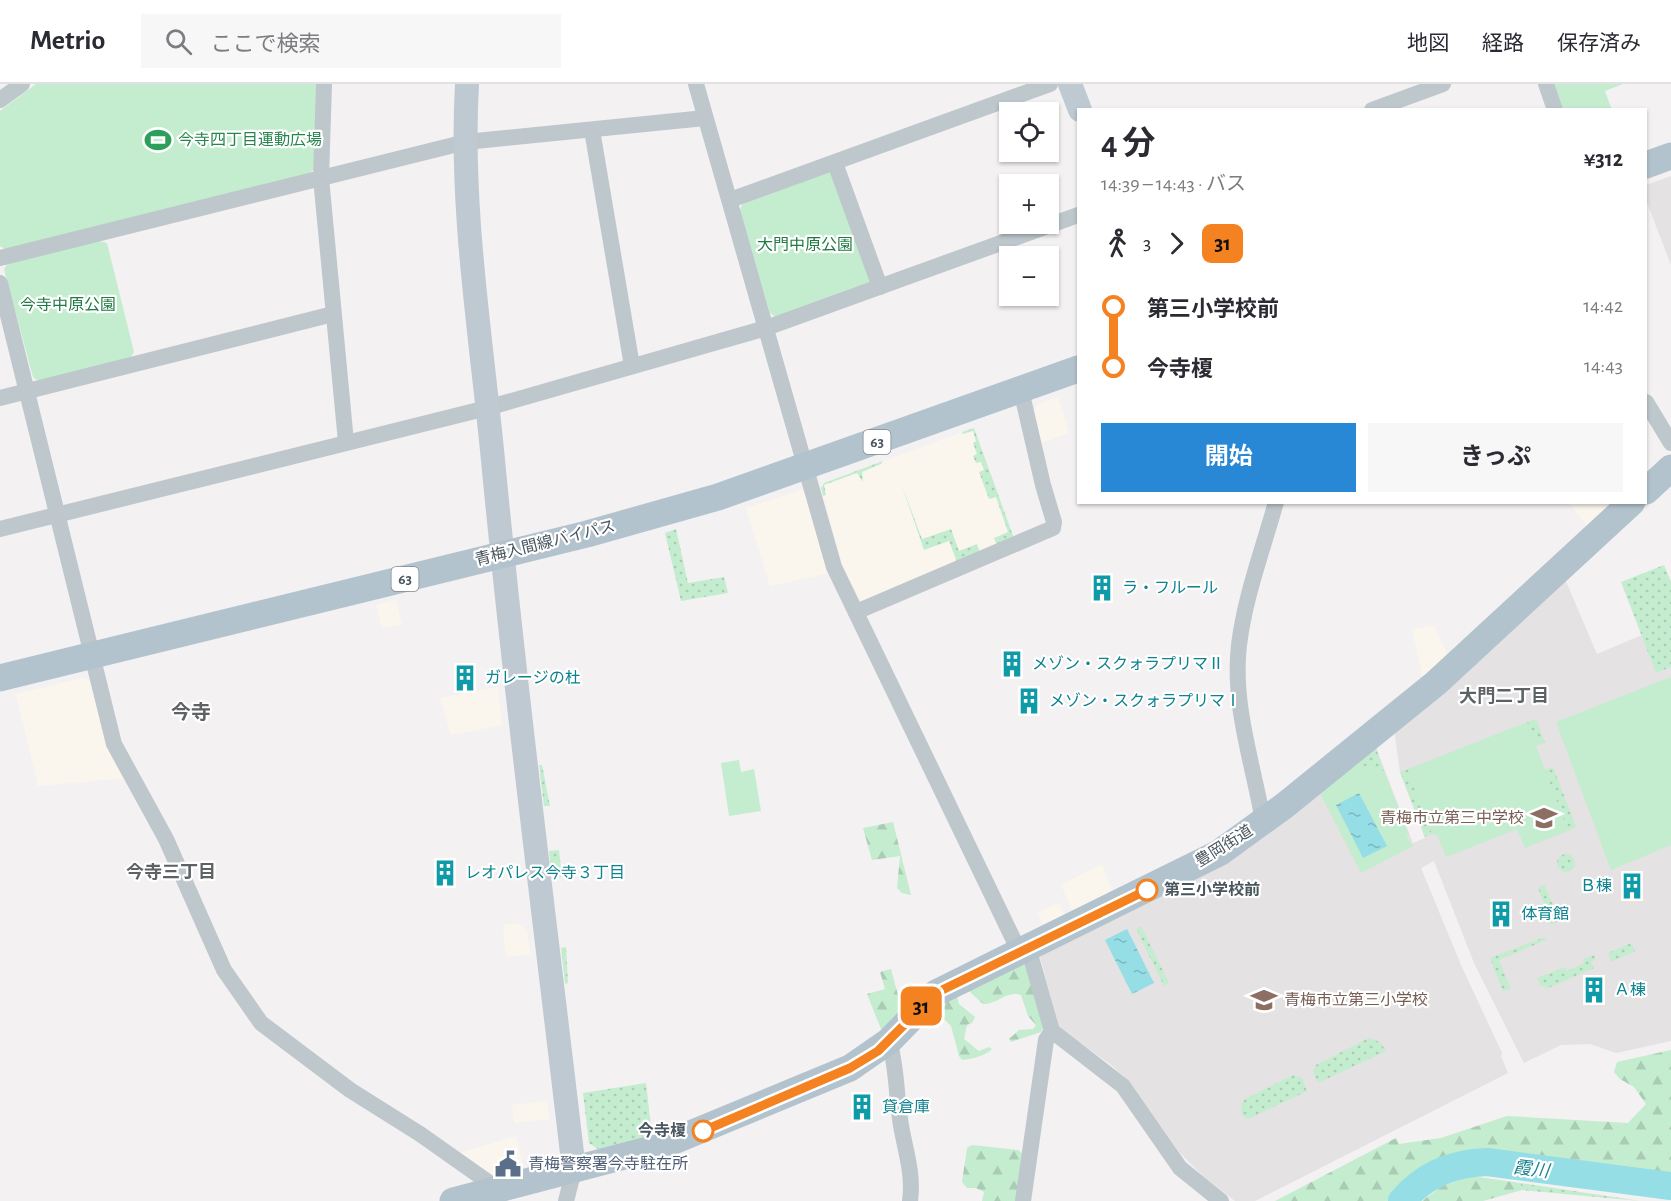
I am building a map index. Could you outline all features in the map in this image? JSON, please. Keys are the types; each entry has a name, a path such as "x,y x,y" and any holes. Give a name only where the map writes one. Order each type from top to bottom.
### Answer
{"main road":[{"path":"1647,165 1671,156"},
{"name":"青梅入間線バイパス","path":"0,678 502,555 718,497 1077,369"},
{"path":"1647,490 1671,468"},
{"name":"豊岡街道","path":"453,1201 659,1147 850,1068 889,1041 929,998 1218,853 1263,821 1443,677 1630,504"}],"street":[{"path":"0,100 22,84"},
{"path":"324,84 321,178 346,442"},
{"path":"467,84 466,142 471,248 502,555 574,1170 566,1201"},
{"path":"696,84 834,567 1024,949 1052,1031 1123,1086 1180,1168 1221,1201"},
{"path":"730,200 1050,84"},
{"path":"1070,84 1079,108"},
{"path":"1376,108 1423,87 1443,84"},
{"path":"1546,84 1554,108"},
{"path":"0,258 466,142 705,118"},
{"path":"592,130 632,366"},
{"path":"835,163 880,287"},
{"path":"0,529 488,408 766,328 1077,215"},
{"path":"0,282 114,744 166,839 224,970 261,1023 350,1090 420,1134 498,1189"},
{"path":"0,398 333,314"},
{"path":"856,612 1053,528 1054,522 1021,390"},
{"path":"1647,404 1671,443"},
{"path":"1263,821 1245,741 1238,659 1246,606 1275,504"},
{"path":"1023,1201 1046,1040 1052,1031"},
{"path":"889,1041 894,1058 900,1119 911,1168 910,1201"}],"shaded area":[{"path":"1671,176 1671,265 1647,203 1647,185"},
{"path":"1058,397 1069,433 1040,443 1034,410 1038,404"},
{"path":"974,428 1015,541 867,602 860,600 843,567 821,488 824,483"},
{"path":"801,490 807,492 830,573 770,586 746,508"},
{"path":"1570,504 1608,504 1613,510 1590,530"},
{"path":"1565,579 1597,654 1642,635 1656,673 1671,667 1671,1041 1616,1053 1590,1044 1561,1045 1524,1063 1474,963 1434,861 1421,868 1461,965 1502,1053 1501,1056 1508,1073 1255,1201 1235,1201 1203,1176 1179,1152 1130,1082 1110,1064 1059,1028 1040,957 1375,745 1413,843 1425,838 1400,772 1394,729"},
{"path":"396,600 402,625 382,628 376,605"},
{"path":"1434,625 1450,660 1424,683 1412,629"},
{"path":"83,678 92,681 127,778 38,786 16,694"},
{"path":"498,687 502,725 451,735 440,698"},
{"path":"1102,864 1114,896 1075,916 1061,885"},
{"path":"1059,903 1066,920 1046,930 1038,912"},
{"path":"517,923 527,931 530,954 506,957 503,925"},
{"path":"547,1101 549,1119 514,1123 512,1105"},
{"path":"516,1136 525,1174 495,1180 459,1153"}],"green space":[{"name":"今寺四丁目運動広場","path":"36,84 317,84 315,168 309,174 5,249 0,246 0,111"},
{"path":"1554,84 1623,84 1605,91 1611,108 1563,108"},
{"name":"大門中原公園","path":"829,171 835,174 872,277 869,283 776,317 770,313 740,210 743,202"},
{"name":"今寺中原公園","path":"99,241 107,243 134,352 130,358 38,381 33,377 4,269 8,263"},
{"path":"974,428 1015,541 998,548 994,538 1008,532 996,497 989,499 979,472 984,470 981,462 976,463 973,456 977,454 973,443 976,441 973,431 963,434 962,432"},
{"path":"883,461 862,472 863,482 857,473 824,485 826,495 823,496 821,488 824,483"},
{"path":"901,483 922,539 951,529 959,551 977,544 981,555 958,565 949,541 924,550"},
{"path":"676,529 688,583 724,577 728,593 681,601 665,533"},
{"path":"1664,565 1671,582 1671,667 1656,673 1621,582"},
{"path":"1671,677 1671,845 1611,870 1556,722"},
{"path":"1536,719 1545,743 1536,746 1527,722"},
{"path":"1527,722 1568,831 1525,848 1517,829 1446,857 1437,835 1432,834 1408,769"},
{"path":"1375,745 1384,771 1357,764"},
{"path":"739,760 741,772 754,769 761,811 729,816 721,763"},
{"path":"1357,764 1384,771 1409,835 1406,836 1413,846 1361,873 1320,793"},
{"path":"539,765 542,765 550,806 544,806"},
{"path":"1553,767 1576,827 1568,831 1545,770"},
{"path":"1408,769 1432,834 1425,837 1400,772"},
{"path":"893,822 911,895 902,893 897,888 900,856 872,860 863,828"},
{"path":"559,850 562,877 552,878 549,851"},
{"path":"1562,854 1570,854 1575,859 1573,870 1562,872 1557,867 1557,859"},
{"path":"1544,885 1553,905 1546,908 1538,888"},
{"path":"1552,910 1557,912 1559,917 1557,922 1552,924 1547,922 1545,917 1547,912"},
{"path":"1141,926 1169,983 1164,986 1136,929"},
{"path":"1545,937 1546,940 1499,960 1511,989 1503,991 1490,958"},
{"path":"1631,943 1635,951 1611,962 1608,953"},
{"path":"566,947 568,983 565,984 561,948"},
{"path":"1594,955 1596,959 1591,962 1594,968 1546,989 1544,985 1541,987 1537,978 1565,967 1567,971 1584,963 1583,959"},
{"path":"1026,961 1044,1027 1041,1032 1011,1042 1009,1039 1019,1030 1033,1029 1036,1025 1028,1016 1021,995 1011,994 983,1004 969,991"},
{"path":"891,969 903,1014 883,1034 867,994 885,989 880,972"},
{"path":"957,996 959,1004 975,1017 972,1023 967,1025 964,1039 979,1051 989,1047 992,1049 986,1054 962,1060 959,1056 951,1026 940,1015 938,1006"},
{"path":"1369,1038 1380,1042 1386,1051 1318,1083 1313,1072 1316,1065"},
{"path":"1671,1050 1671,1176 1476,1153 1450,1159 1417,1175 1390,1201 1275,1201 1396,1138 1399,1144 1441,1138 1507,1116 1628,1123 1646,1104 1634,1087 1620,1079 1614,1072 1617,1062"},
{"path":"1293,1075 1302,1078 1307,1091 1248,1119 1242,1115 1241,1104 1245,1099"},
{"path":"646,1083 652,1136 605,1154 589,1143 583,1093"},
{"path":"972,1145 1018,1150 1023,1154 1018,1201 982,1201 984,1192 976,1188 967,1188 962,1182 967,1148"},
{"path":"1472,1176 1520,1183 1522,1190 1483,1201 1422,1201 1442,1186"},
{"path":"1520,1183 1640,1201 1522,1190"}],"water":[{"path":"1359,793 1387,846 1363,858 1336,805"},
{"path":"1127,929 1154,983 1132,994 1105,940"}],"waterway":[{"name":"霞川","path":"1402,1201 1420,1184 1440,1172 1462,1165 1487,1162 1671,1186"}],"bus line":[{"name":"31","path":"703,1131 850,1068 878,1051 936,993 1147,890"}],"place":[{"name":"今寺四丁目運動広場","path":"158,140"},
{"name":"ラ・フルール","path":"1102,588"},
{"name":"メゾン・スクォラプリマⅡ","path":"1012,664"},
{"name":"ガレージの杜","path":"465,678"},
{"name":"メゾン・スクォラプリマⅠ","path":"1029,701"},
{"name":"青梅市立第三中学校","path":"1544,818"},
{"name":"レオパレス今寺３丁目","path":"445,873"},
{"name":"Ｂ棟","path":"1632,886"},
{"name":"第三小学校前","path":"1147,890"},
{"name":"体育館","path":"1501,914"},
{"name":"Ａ棟","path":"1594,990"},
{"name":"青梅市立第三小学校","path":"1264,1000"},
{"name":"貸倉庫","path":"862,1107"},
{"name":"今寺榎","path":"703,1131"},
{"name":"青梅警察署今寺駐在所","path":"508,1164"}],"district":[{"name":"大門二丁目","path":"1504,697"},
{"name":"今寺","path":"191,713"},
{"name":"今寺三丁目","path":"171,873"}]}
